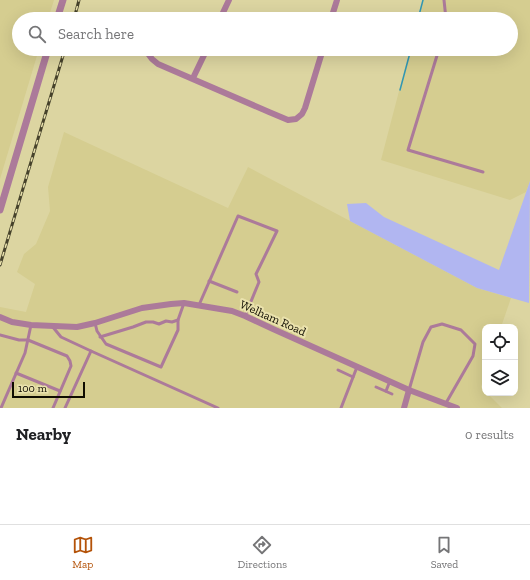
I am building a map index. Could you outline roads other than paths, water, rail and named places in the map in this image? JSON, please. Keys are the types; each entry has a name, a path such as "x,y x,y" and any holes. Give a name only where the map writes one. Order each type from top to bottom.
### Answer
{"street":[{"path":"59,12 63,0"},
{"path":"223,12 229,0"},
{"path":"333,12 337,0"},
{"path":"0,210 46,56"},
{"path":"150,56 158,64 288,120 296,119 302,114 321,56"},
{"path":"193,78 203,56"},
{"name":"Welham Road","path":"0,316 12,322 31,325 77,328 142,308 171,304 184,304 232,311 410,390 457,408"},
{"path":"404,408 410,390"}],"lane":[{"path":"444,0 445,12"},
{"path":"437,56 408,150 483,172"},
{"path":"199,306 238,216 277,231 256,274 259,282 245,316"},
{"path":"209,281 237,292"},
{"path":"95,323 97,331 106,344 161,368 178,330 178,320 184,304"},
{"path":"100,336 146,322 158,324 166,321 172,322 178,320"},
{"path":"410,390 423,342 431,327 442,324 461,330 475,344 473,356 446,403"},
{"path":"1,408 25,354 31,325"},
{"path":"52,326 61,337 218,408"},
{"path":"0,335 20,340 28,340 67,356 71,366 53,408"},
{"path":"66,408 90,351"},
{"path":"341,408 357,367"},
{"path":"338,370 353,377"},
{"path":"16,373 60,391"},
{"path":"386,391 390,381"},
{"path":"376,386 392,394"}],"waterway":[{"path":"420,12 423,0"},
{"path":"400,90 409,56"}],"railway":[{"path":"76,12 79,0"},
{"path":"0,265 63,56"}]}
